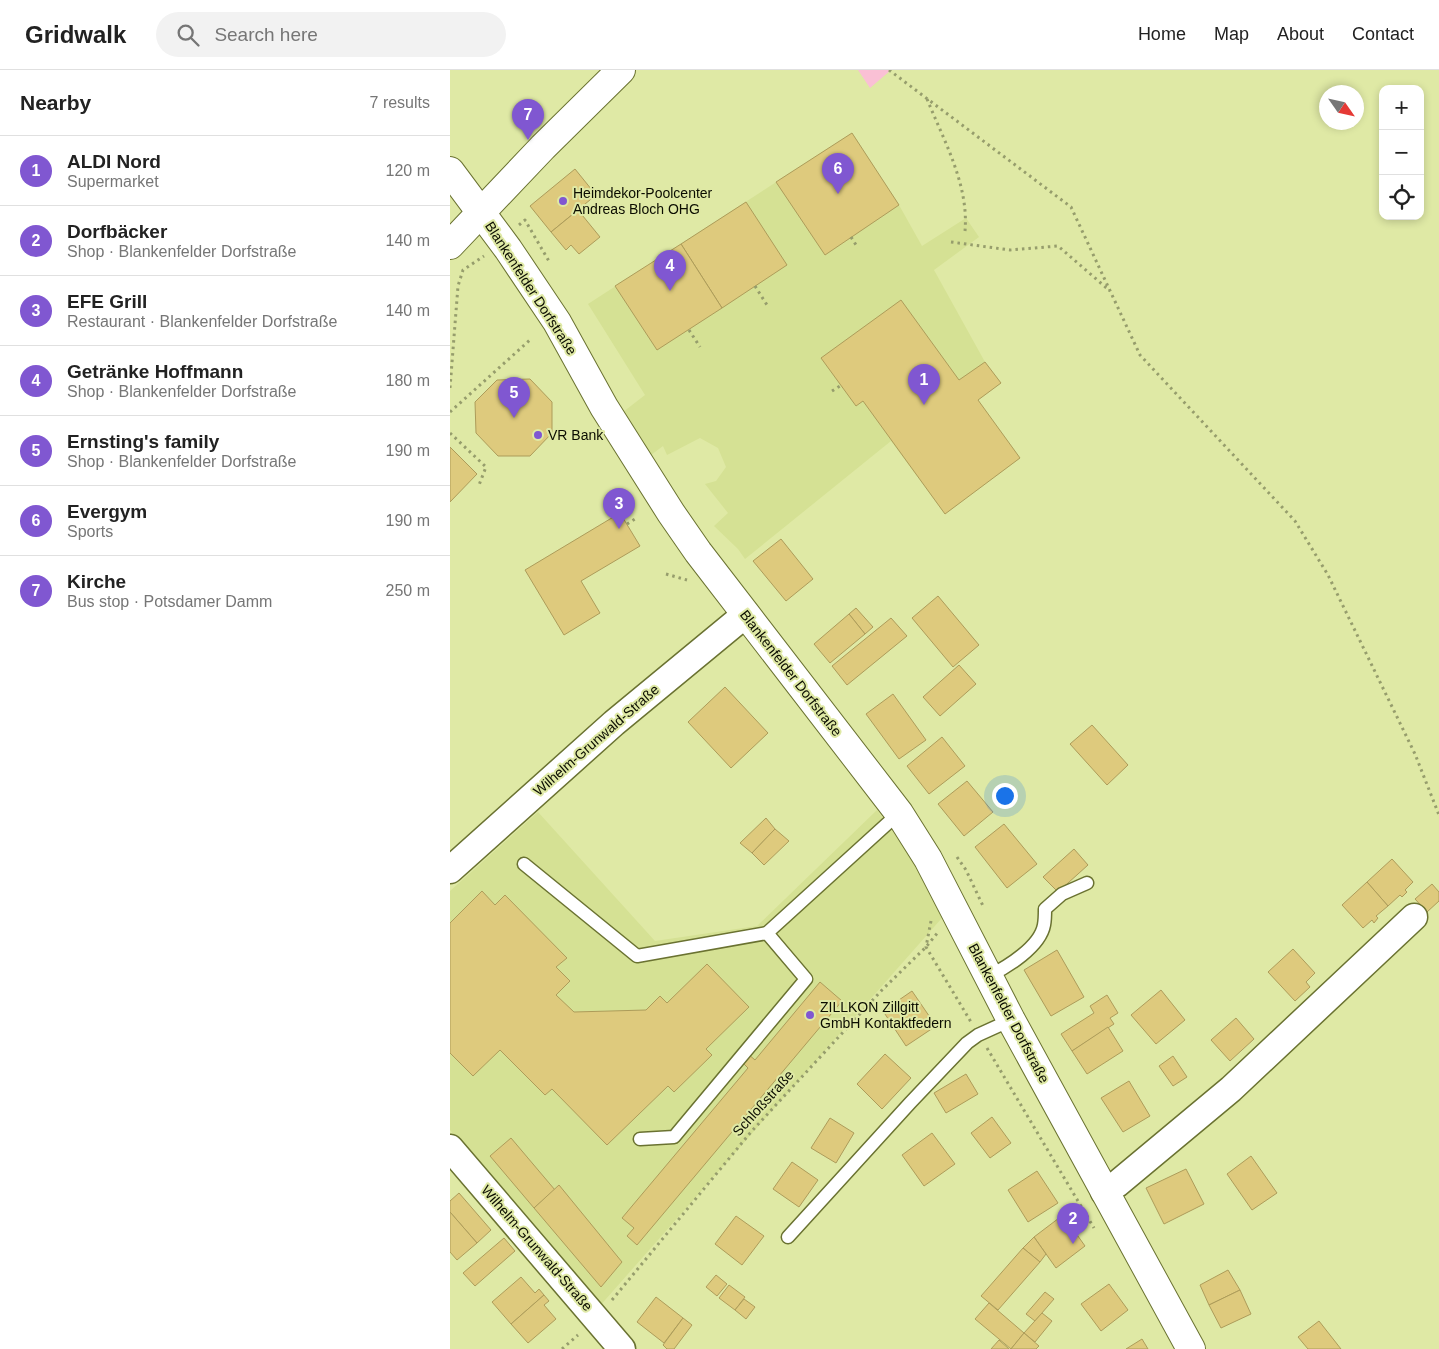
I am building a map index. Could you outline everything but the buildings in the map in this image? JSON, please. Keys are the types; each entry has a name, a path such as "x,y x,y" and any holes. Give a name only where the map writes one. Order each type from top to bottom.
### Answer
{"main road":[{"path":"450,246 543,147 621,70"},
{"name":"Blankenfelder Dorfstraße","path":"450,171 508,249 557,322 604,407 671,513 898,813 928,859 944,915 989,976 1104,1192 1191,1349"}],"street":[{"name":"Wilhelm-Grunwald-Straße","path":"450,870 614,723 746,614"},
{"path":"1104,1192 1117,1184 1231,1089 1414,917"},
{"name":"Wilhelm-Grunwald-Straße","path":"450,1148 622,1349"}],"lane":[{"path":"524,864 637,956 766,933 898,813"},
{"path":"989,976 1011,964 1034,944 1044,927 1045,909 1062,894 1087,883"},
{"path":"640,1139 674,1137 806,979 766,933"},
{"path":"788,1237 910,1102 967,1043 978,1034 1011,1020"}],"path":[{"path":"889,70 1070,207 1112,292 1140,355 1295,521 1333,584 1415,754 1439,816"},
{"path":"927,98 962,187 966,218 965,231"},
{"path":"851,237 858,248"},
{"path":"951,242 1010,250 1058,246 1112,292"},
{"path":"450,388 458,286 463,270"},
{"path":"755,286 767,305"},
{"path":"689,330 700,347"},
{"path":"450,412 531,339"},
{"path":"832,391 840,386"},
{"path":"450,433 486,467 480,486"},
{"path":"627,524 635,519"},
{"path":"666,574 695,583"},
{"path":"944,915 926,947 1096,1232"},
{"name":"Schloßstraße","path":"597,1318 751,1132 882,990 926,947 944,915"}],"shaded area":[{"path":"858,70 891,70 870,88"},
{"path":"852,133 899,205 922,246 966,218 979,237 934,270 985,362 1001,383 978,400 1020,458 945,514 891,441 745,559 738,549 714,526 728,513 705,484 716,481 726,467 718,448 700,438 667,455 663,446 651,455 623,412 645,395 588,304"},
{"path":"877,810 949,910 598,1308 450,1130 450,891 538,812 655,941 757,926"}],"place":[{"name":"Kirche","path":"528,140"},
{"name":"Evergym","path":"838,194"},
{"name":"Heimdekor-Poolcenter Andreas Bloch OHG","path":"563,201"},
{"name":"Getränke Hoffmann","path":"670,291"},
{"name":"ALDI Nord","path":"924,405"},
{"name":"Ernsting's family","path":"514,418"},
{"name":"VR Bank","path":"538,435"},
{"name":"EFE Grill","path":"619,529"},
{"name":"ZILLKON Zillgitt GmbH Kontaktfedern","path":"810,1015"},
{"name":"Dorfbäcker","path":"1073,1244"}]}
